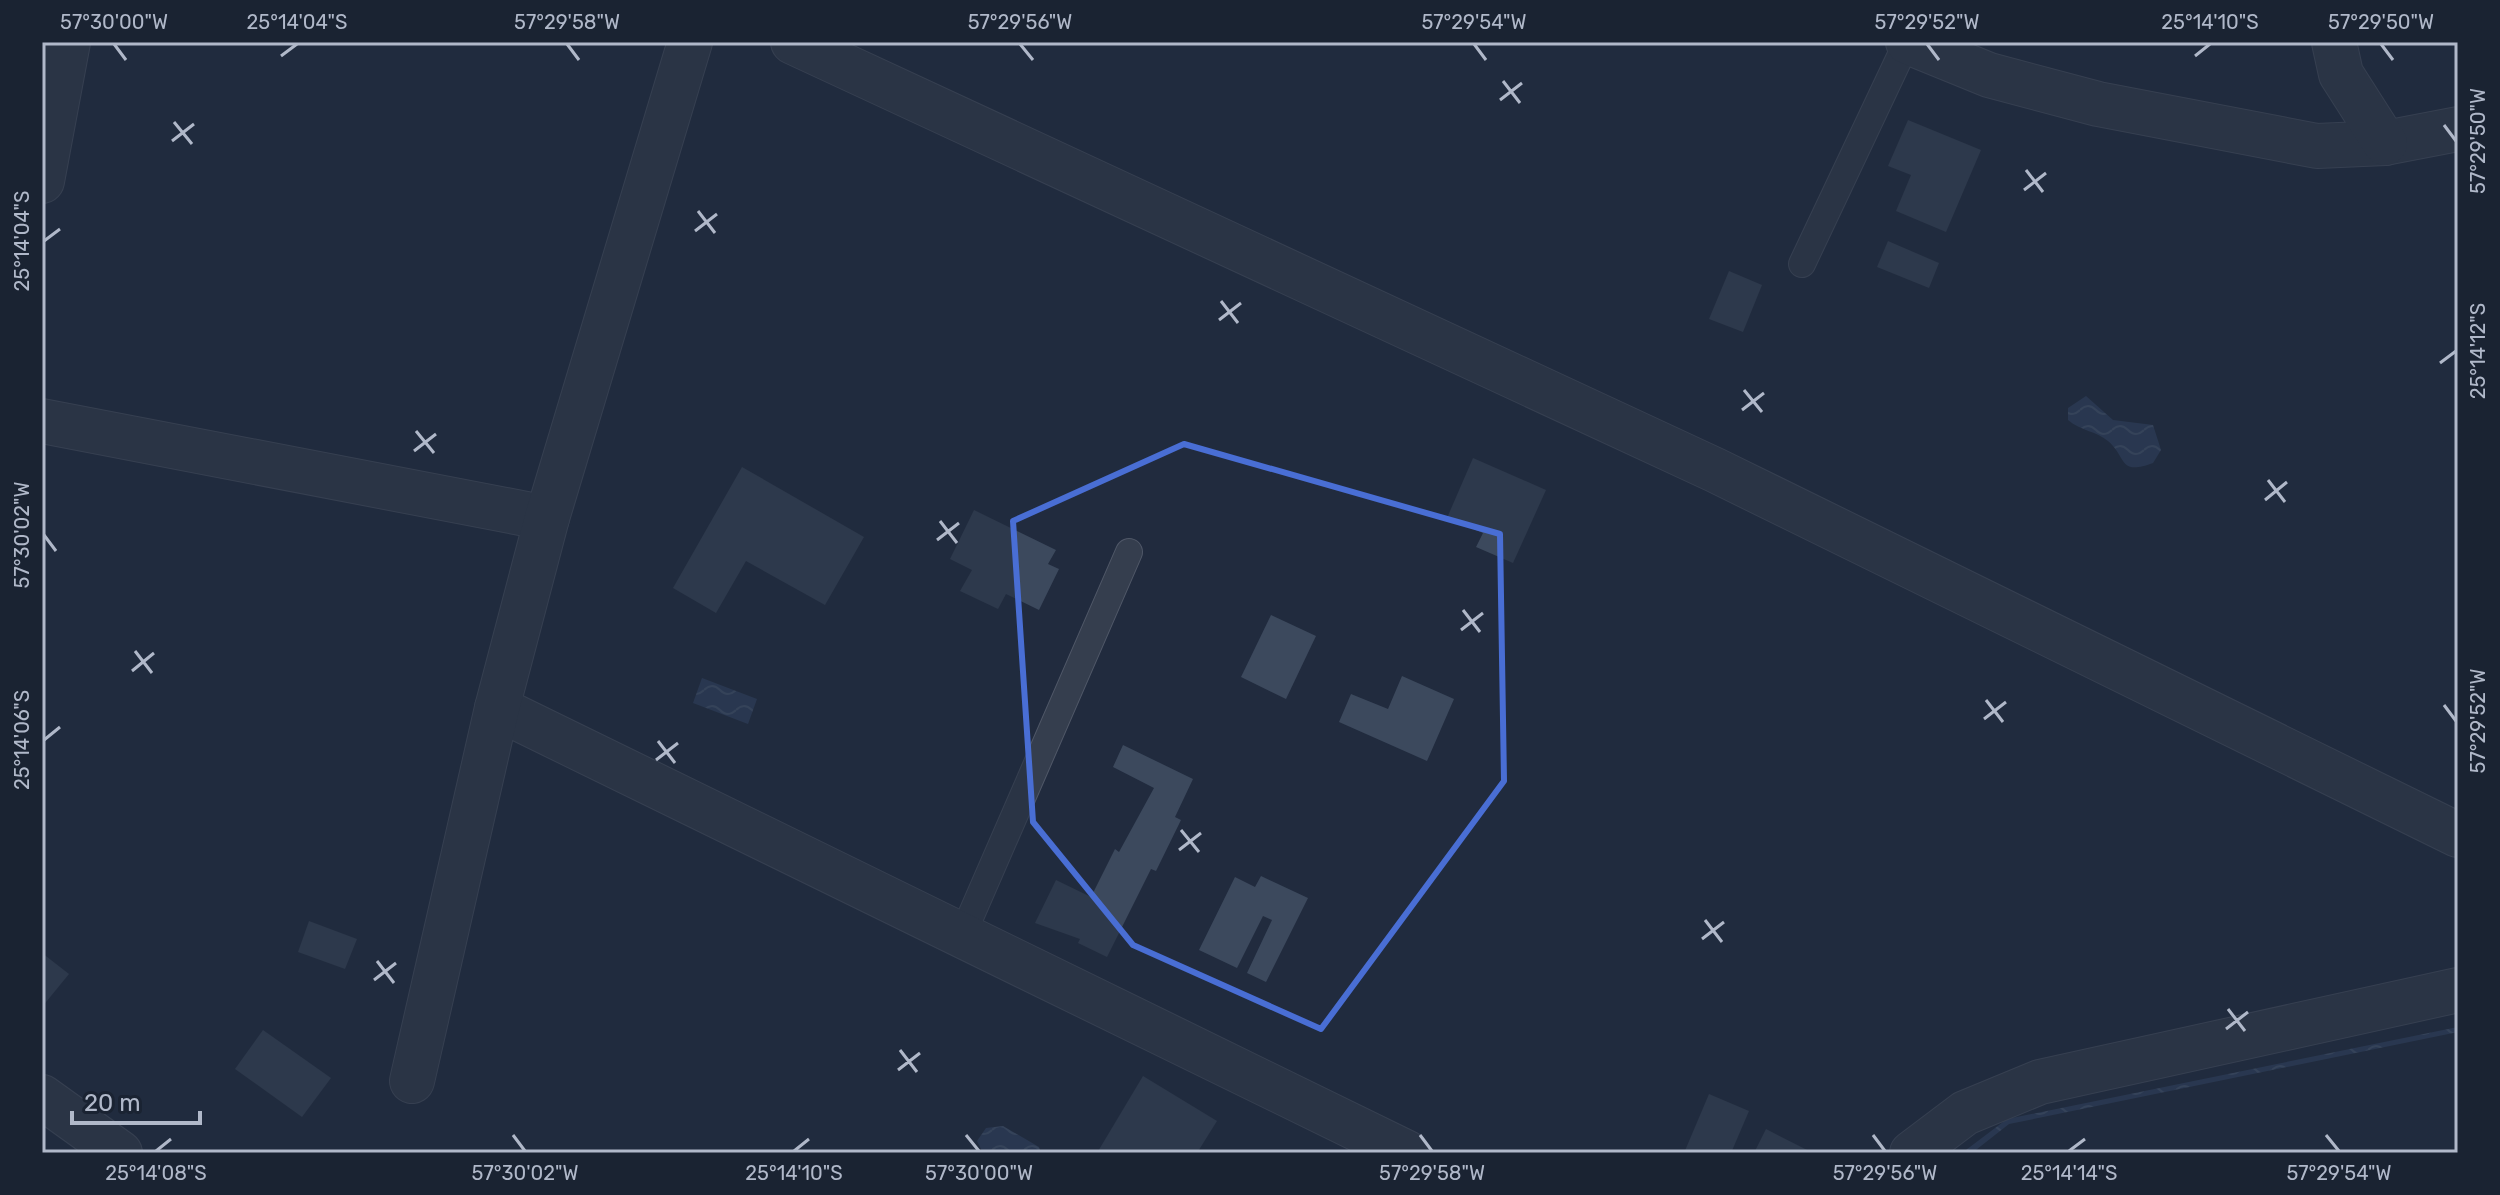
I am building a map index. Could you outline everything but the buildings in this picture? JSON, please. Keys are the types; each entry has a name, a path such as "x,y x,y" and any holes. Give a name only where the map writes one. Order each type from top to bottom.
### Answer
{"street":[{"path":"42,181 68,42"},
{"path":"412,1081 497,708 547,518 690,42"},
{"path":"793,42 1715,470 2458,835"},
{"path":"1908,42 1989,75 2098,104 2317,146 2385,143 2458,129"},
{"path":"2334,42 2341,74 2385,143"},
{"path":"42,421 547,518"},
{"path":"497,708 1407,1153"},
{"path":"1912,1153 1965,1113 2040,1082 2458,990"},
{"path":"42,1097 120,1153"}],"lane":[{"path":"1802,264 1908,42"},
{"path":"962,936 1129,552"}],"highlighted area":[{"path":"1184,444 1500,534 1504,781 1321,1029 1133,945 1033,822 1013,521"}],"water":[{"path":"2086,396 2113,420 2153,425 2161,450 2153,463 2128,466 2108,441 2068,420 2068,408"},
{"path":"702,678 757,699 748,724 693,703"},
{"path":"2458,1027 2458,1032 2009,1124 1972,1153 1966,1150 2007,1119"},
{"path":"1003,1126 1039,1147 1041,1153 983,1153 977,1141 986,1128"}]}
